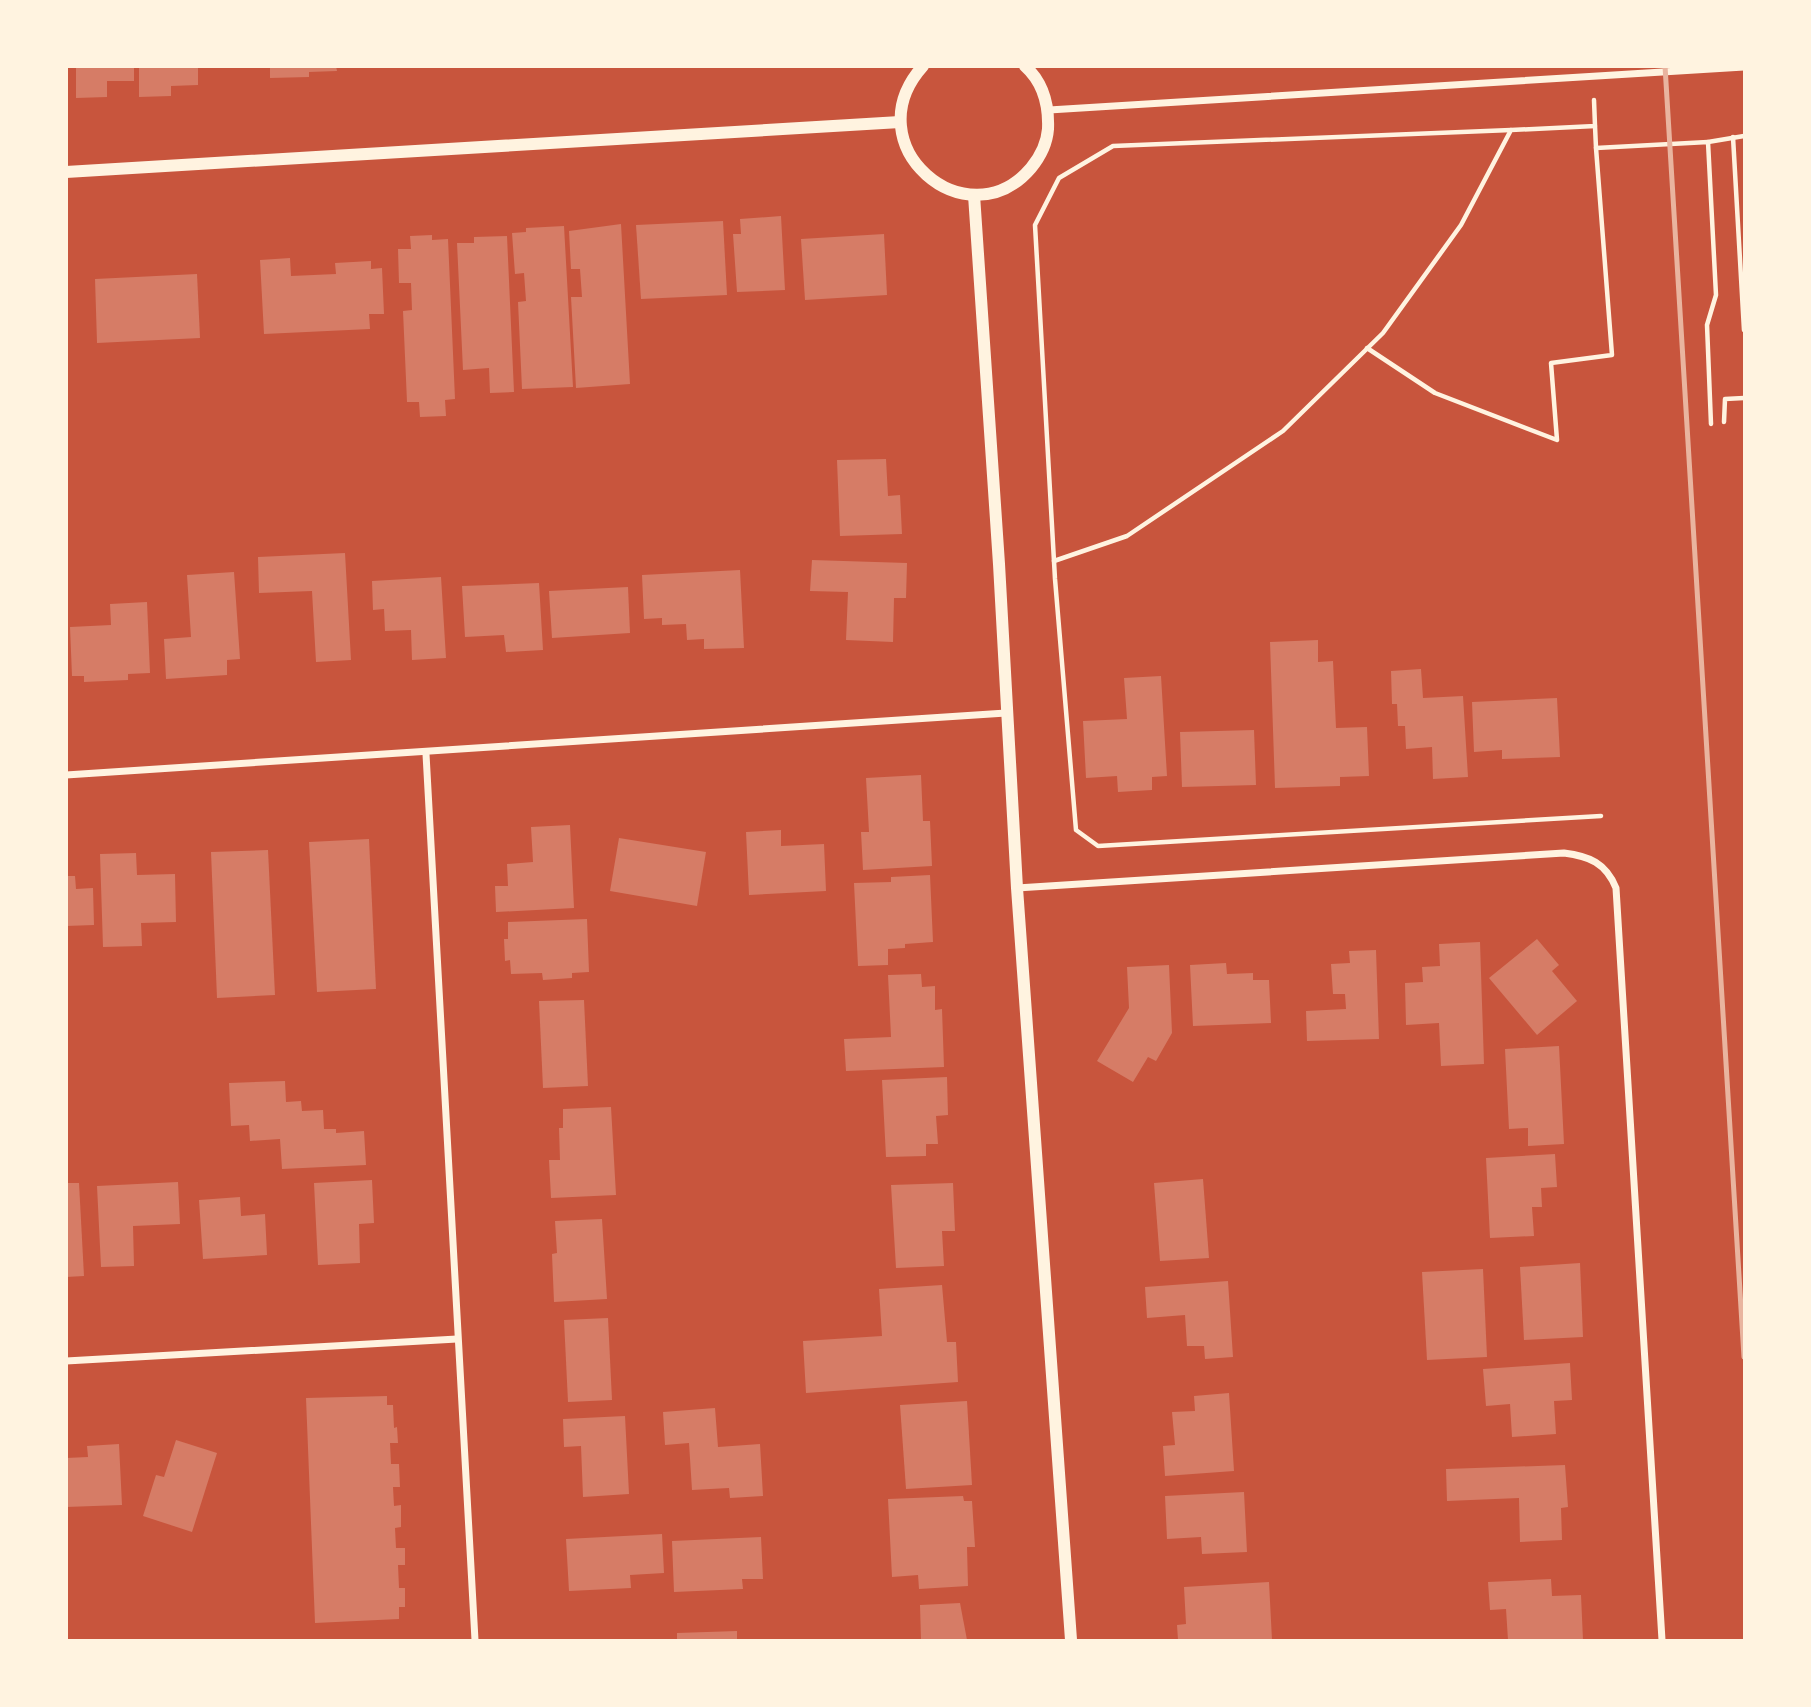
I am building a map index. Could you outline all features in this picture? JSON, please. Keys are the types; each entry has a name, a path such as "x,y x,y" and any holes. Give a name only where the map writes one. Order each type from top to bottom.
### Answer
{"street":[{"path":"923,66 912,79 903,99 900,122 904,144 914,164 931,180 951,191 974,195 999,191 1022,178 1038,159 1048,135 1049,110 1042,88 1025,66"},
{"path":"1049,110 1745,67"},
{"path":"66,172 900,122"},
{"path":"974,195 1017,888 1071,1640"},
{"path":"66,775 426,754 1006,713"},
{"path":"426,754 475,1640"},
{"path":"1017,888 1564,853 1583,855 1610,873 1616,888 1662,1640"},
{"path":"66,1361 457,1339"}],"path":[{"path":"1367,348 1435,393 1557,440 1551,363 1612,355 1596,148 1594,76"},
{"path":"1595,126 1113,146 1059,178 1035,225 1054,561 1076,830 1098,846 1601,816"},
{"path":"1054,561 1126,536 1283,431 1383,333 1461,225 1511,130"},
{"path":"1596,148 1708,142 1745,136"},
{"path":"1733,137 1745,330"},
{"path":"1708,142 1716,295 1707,325 1711,424"},
{"path":"1724,422 1725,399 1745,398"}],"building":[{"path":"76,66 134,66 134,81 107,81 107,97 76,98"},
{"path":"139,66 198,66 198,85 171,86 171,96 139,97"},
{"path":"270,66 336,66 337,71 309,72 309,77 270,78"},
{"path":"781,216 785,290 737,292 733,234 741,234 740,219"},
{"path":"723,221 727,295 641,299 636,225"},
{"path":"621,224 630,384 576,388 571,297 582,297 580,269 571,269 569,231"},
{"path":"564,226 573,387 522,389 518,302 526,301 524,273 515,274 512,233 526,232 526,228"},
{"path":"884,234 887,295 805,300 801,239"},
{"path":"432,235 432,240 448,239 455,399 445,400 446,416 420,417 419,402 407,402 403,311 412,310 411,283 399,283 398,249 411,249 410,236"},
{"path":"507,236 514,392 490,393 489,368 463,370 457,243 474,243 474,237"},
{"path":"290,258 291,276 336,274 335,263 371,261 371,269 382,268 384,314 369,314 370,329 264,334 260,260"},
{"path":"197,274 200,338 97,343 95,279"},
{"path":"886,459 888,496 900,495 902,534 840,536 837,460"},
{"path":"345,553 351,660 316,662 312,591 259,593 258,557"},
{"path":"812,560 907,563 906,598 894,598 893,642 846,640 848,592 810,591"},
{"path":"740,570 744,648 704,649 704,639 687,640 686,624 662,625 662,618 644,619 642,575"},
{"path":"234,572 240,659 227,660 227,675 166,679 164,639 191,637 187,575"},
{"path":"441,577 446,658 412,660 411,630 385,631 384,609 373,610 372,581"},
{"path":"539,583 543,650 506,652 504,635 465,637 462,586"},
{"path":"628,587 630,633 552,638 549,591"},
{"path":"147,602 150,673 128,674 128,680 84,682 84,676 72,676 70,627 111,625 110,604"},
{"path":"1318,640 1318,662 1333,661 1336,728 1367,727 1369,776 1340,777 1340,786 1275,788 1270,642"},
{"path":"1421,669 1423,698 1463,696 1468,777 1433,779 1432,747 1406,749 1405,726 1398,726 1397,704 1392,704 1391,671"},
{"path":"1161,676 1167,776 1152,777 1152,790 1118,792 1117,776 1086,778 1083,721 1127,719 1124,678"},
{"path":"1557,698 1560,757 1502,759 1502,750 1474,752 1472,702"},
{"path":"1254,730 1256,785 1182,787 1180,732"},
{"path":"921,775 923,821 930,821 932,866 863,870 861,832 869,832 866,778"},
{"path":"570,825 574,908 496,912 495,886 508,886 507,864 533,862 531,827"},
{"path":"781,830 781,846 824,844 826,891 749,895 746,832"},
{"path":"619,838 706,852 697,906 610,891"},
{"path":"369,839 376,989 317,992 309,842"},
{"path":"268,850 275,995 217,998 211,852"},
{"path":"136,853 137,875 175,874 176,922 141,923 142,946 103,947 100,854"},
{"path":"930,875 933,942 905,944 905,948 888,949 888,965 858,966 854,883 891,882 891,877"},
{"path":"66,876 75,876 76,889 93,888 94,925 66,926"},
{"path":"587,919 589,972 572,973 572,978 543,980 542,973 511,974 510,960 505,961 504,939 508,939 508,922"},
{"path":"1537,939 1559,965 1552,971 1577,1001 1537,1035 1489,978"},
{"path":"1480,942 1484,1064 1441,1066 1439,1023 1406,1025 1405,983 1423,982 1422,967 1440,966 1439,944"},
{"path":"1376,950 1379,1039 1307,1041 1306,1011 1346,1009 1345,994 1333,994 1331,964 1350,963 1349,951"},
{"path":"1226,963 1227,974 1253,973 1253,980 1269,980 1271,1023 1193,1026 1190,965"},
{"path":"1169,965 1172,1033 1156,1061 1148,1057 1133,1082 1097,1061 1129,1008 1127,967"},
{"path":"921,974 922,987 935,986 935,1010 942,1009 944,1067 846,1071 844,1039 891,1037 888,975"},
{"path":"584,1000 588,1086 543,1088 539,1001"},
{"path":"1559,1046 1564,1144 1528,1146 1528,1128 1509,1129 1505,1049"},
{"path":"947,1077 948,1115 936,1116 938,1144 926,1144 926,1156 886,1157 882,1080"},
{"path":"285,1081 286,1102 301,1101 302,1111 323,1110 324,1129 336,1129 336,1133 364,1131 366,1165 282,1169 280,1139 250,1141 249,1125 231,1126 229,1083"},
{"path":"611,1107 616,1195 551,1198 549,1160 560,1160 559,1128 563,1128 563,1109"},
{"path":"1555,1154 1557,1187 1541,1188 1542,1207 1532,1207 1534,1236 1490,1238 1486,1158"},
{"path":"1203,1179 1209,1258 1160,1261 1154,1183"},
{"path":"372,1180 374,1223 359,1224 360,1263 318,1265 314,1183"},
{"path":"178,1182 180,1224 133,1226 134,1266 101,1267 97,1186"},
{"path":"66,1183 79,1183 84,1276 66,1277"},
{"path":"953,1183 955,1231 942,1231 944,1266 896,1268 891,1185"},
{"path":"240,1197 241,1216 265,1214 267,1255 203,1259 199,1200"},
{"path":"602,1219 607,1299 554,1302 552,1254 557,1253 555,1221"},
{"path":"1580,1263 1583,1337 1524,1340 1520,1267"},
{"path":"1483,1269 1487,1357 1427,1360 1422,1272"},
{"path":"1228,1281 1233,1357 1205,1359 1204,1346 1187,1346 1185,1315 1147,1318 1145,1287"},
{"path":"942,1285 947,1342 956,1342 958,1382 806,1393 803,1341 882,1336 879,1289"},
{"path":"608,1318 612,1400 568,1402 564,1320"},
{"path":"1570,1363 1572,1400 1554,1401 1556,1434 1512,1437 1510,1404 1486,1406 1483,1369"},
{"path":"1229,1393 1234,1471 1165,1476 1163,1446 1175,1445 1172,1412 1195,1411 1194,1396"},
{"path":"387,1396 387,1405 393,1405 394,1428 397,1427 398,1443 390,1443 391,1464 399,1464 400,1487 393,1487 394,1506 401,1505 401,1527 395,1528 396,1548 405,1548 405,1565 398,1565 399,1588 405,1588 405,1607 399,1607 399,1619 315,1623 306,1398"},
{"path":"967,1401 972,1485 906,1489 900,1405"},
{"path":"715,1408 718,1447 760,1444 763,1496 730,1498 729,1488 692,1490 689,1443 665,1445 663,1412"},
{"path":"625,1416 629,1494 583,1497 581,1446 564,1447 563,1419"},
{"path":"176,1440 217,1453 192,1532 143,1516 156,1475 164,1477"},
{"path":"119,1444 122,1505 66,1507 66,1458 88,1457 87,1446"},
{"path":"1565,1465 1568,1507 1561,1508 1562,1540 1520,1542 1519,1498 1447,1501 1446,1469"},
{"path":"1244,1492 1247,1552 1202,1554 1201,1537 1167,1539 1165,1496"},
{"path":"963,1496 964,1501 972,1501 975,1547 967,1547 968,1586 919,1589 918,1575 892,1577 888,1499"},
{"path":"662,1534 664,1573 630,1575 631,1588 569,1591 566,1539"},
{"path":"761,1537 763,1579 742,1579 743,1589 674,1592 672,1541"},
{"path":"1551,1579 1552,1596 1581,1595 1583,1640 1508,1640 1506,1609 1490,1610 1488,1582"},
{"path":"1269,1582 1272,1640 1178,1640 1177,1625 1186,1624 1184,1587"},
{"path":"960,1603 967,1640 921,1640 920,1605"},
{"path":"737,1631 737,1640 677,1640 677,1633"}],"railway":[{"path":"1665,66 1744,1357"}]}
